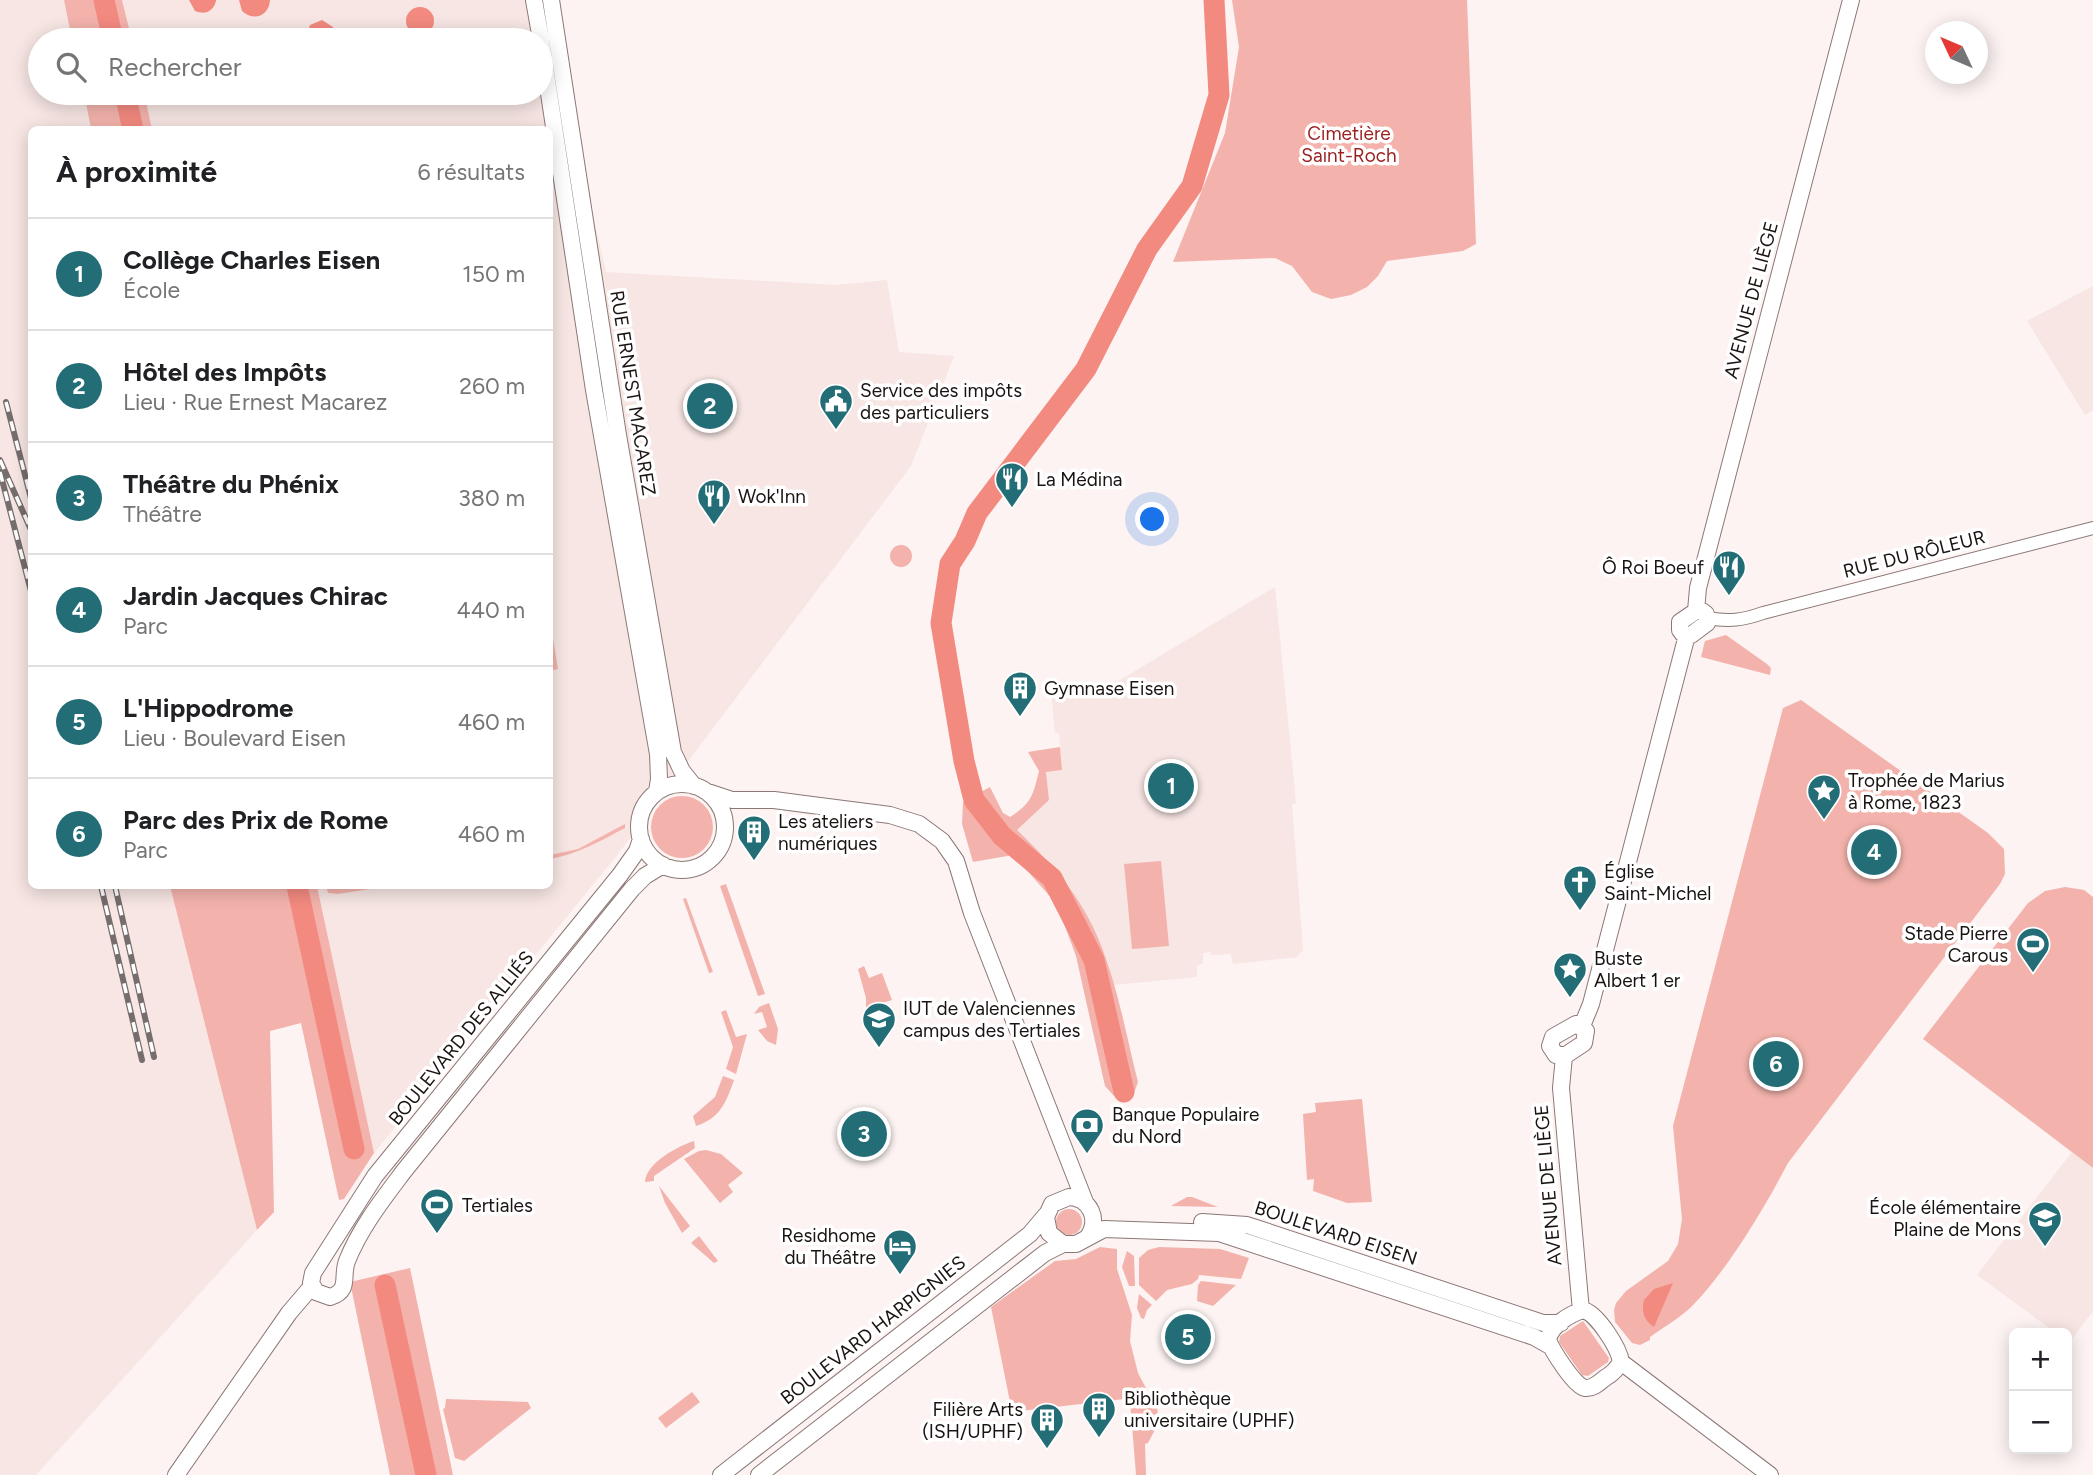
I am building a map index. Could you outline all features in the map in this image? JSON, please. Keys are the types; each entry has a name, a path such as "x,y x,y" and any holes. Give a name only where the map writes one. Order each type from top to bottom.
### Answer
{"main road":[{"name":"RUE ERNEST MACAREZ","path":"534,0 539,28"},
{"name":"RUE ERNEST MACAREZ","path":"551,0 593,280 673,752 682,772 700,788"},
{"name":"AVENUE DE LIÈGE","path":"1702,614 1698,588 1851,0"},
{"name":"RUE ERNEST MACAREZ","path":"551,105 594,390 657,754 657,792"},
{"path":"1582,1026 1591,1004 1687,635 1705,625 1702,614"},
{"path":"700,788 718,805 724,823 719,848 705,863 684,869 663,865 651,856 641,839 639,828 647,802 657,792 675,785 700,788 728,799 745,802 774,800 905,818 930,830 947,848 959,867 972,914 1094,1224 1088,1237 1076,1244 1063,1244 1045,1253 759,1475"},
{"path":"724,823 734,809 745,802"},
{"name":"BOULEVARD DES ALLIÉS","path":"176,1475 289,1313 312,1286 312,1275 317,1266 375,1176 620,875 637,851 641,839"},
{"name":"BOULEVARD DES ALLIÉS","path":"312,1286 320,1295 335,1295 344,1286 347,1261 355,1245 404,1171 632,889 645,876 663,865"},
{"path":"1572,1025 1582,1026 1586,1041 1564,1056 1553,1052 1551,1040 1555,1035 1572,1025"},
{"name":"AVENUE DE LIÈGE","path":"1564,1056 1561,1084 1581,1311"},
{"path":"1063,1244 1049,1233 1046,1224 1065,1180 1067,1160"},
{"path":"1051,1208 1071,1197 1089,1208"},
{"name":"BOULEVARD HARPIGNIES","path":"720,1475 1030,1234 1051,1208"},
{"name":"BOULEVARD EISEN","path":"1089,1208 1108,1220 1242,1224 1544,1324 1561,1323"},
{"name":"BOULEVARD EISEN","path":"1088,1237 1098,1230 1107,1229 1226,1234 1534,1337 1550,1346"},
{"path":"317,1266 332,1263 339,1266 344,1273"},
{"path":"1621,1362 1594,1387 1581,1387 1550,1346 1548,1335 1561,1323 1581,1311 1588,1311 1619,1352 1621,1362 1770,1475"},
{"path":"1606,1378 1627,1380 1752,1475"}],"street":[{"name":"RUE DU RÔLEUR","path":"1702,614 1728,621 1745,620 1763,613 2093,528"}],"shaded area":[{"path":"0,0 64,0 70,28 28,28 28,105 86,105 90,126 28,126 28,889 171,889 257,1230 36,1475 0,1475"},
{"path":"122,0 557,0 583,172 606,272 835,285 887,280 899,352 954,356 911,466 618,854 374,1153 318,889 553,889 553,126 151,126 147,105 553,105 553,28 129,28"},
{"path":"189,0 216,1 211,10 202,13 195,11"},
{"path":"239,0 270,0 267,10 256,17 242,11"},
{"path":"415,8 425,8 433,16 432,28 407,26 407,16"},
{"path":"322,20 333,28 309,28"},
{"path":"2093,286 2093,410 2085,415 2027,321"},
{"path":"1275,587 1296,803 1292,804 1303,950 1297,957 1233,964 1231,954 1203,953 1203,964 1197,965 1197,977 1113,985 1108,963 1085,912 1054,868 1017,830 1049,800 1046,772 1062,770 1051,690 1115,683"},
{"name":"École élémentaire Plaine de Mons","path":"2072,1152 2093,1168 2093,1311 2072,1339 2072,1328 2049,1328 1977,1275"},
{"path":"1673,1283 1654,1327 1644,1315 1644,1300 1654,1289"}],"green space":[{"path":"64,0 122,0 129,28 70,28"},
{"name":"Cimetière Saint-Roch","path":"1232,0 1467,0 1476,244 1463,251 1387,261 1367,287 1351,295 1331,299 1312,292 1292,266 1275,258 1173,262 1225,133 1239,47"},
{"path":"86,105 147,105 151,126 90,126"},
{"path":"897,545 905,545 912,552 912,560 905,567 897,567 890,560 890,552"},
{"path":"1726,635 1767,664 1771,668 1770,675 1701,657 1705,641"},
{"path":"553,639 558,669 553,670"},
{"path":"1801,700 1988,833 2004,849 2005,874 1788,1163 1745,1237 1707,1290 1689,1309 1650,1337 1650,1340 1640,1345 1632,1343 1615,1322 1614,1310 1626,1291 1668,1261 1678,1244 1682,1219 1673,1126 1783,708"},
{"path":"1060,747 1062,770 1046,772 1049,800 1017,830 1060,875 1093,927 1108,964 1119,1003 1138,1082 1134,1093 1114,1096 1105,1086 1076,956 1055,902 1013,855 973,862 962,824 963,802 990,787 1003,813 1010,817 1017,812 1030,798 1039,771 1028,752"},
{"path":"682,796 694,798 704,805 711,815 711,839 704,849 694,856 682,858 670,856 660,849 653,839 651,827 653,815 660,805 670,798"},
{"path":"625,824 625,828 589,846 553,858 553,854 578,849"},
{"path":"1161,861 1169,946 1132,949 1124,864"},
{"path":"726,884 765,994 758,996 720,886"},
{"name":"Stade Pierre Carous","path":"2065,887 2084,890 2093,897 2093,1168 1923,1039 2028,903 2045,891"},
{"path":"171,889 318,889 374,1153 344,1199 339,1200 301,1023 270,1031 274,1212 257,1230"},
{"path":"327,889 370,889 338,894 328,893"},
{"path":"686,898 713,972 709,973 683,899"},
{"path":"864,966 869,978 882,973 892,1000 866,1008 858,969"},
{"path":"769,1003 778,1029 776,1045 767,1041 758,1030 767,1027 762,1012 754,1014 759,1007"},
{"path":"726,1010 736,1037 747,1034 736,1074 726,1069 733,1047 721,1012"},
{"path":"723,1076 734,1080 725,1103 711,1119 696,1126 693,1116 715,1097"},
{"path":"1362,1099 1372,1202 1347,1203 1313,1191 1314,1179 1307,1180 1303,1114 1316,1112 1315,1103"},
{"path":"694,1141 695,1148 654,1176 654,1181 645,1182 657,1162 672,1151"},
{"path":"706,1150 721,1154 743,1173 728,1185 733,1192 720,1203 684,1159"},
{"path":"659,1186 690,1226 682,1233 665,1203"},
{"path":"1192,1197 1218,1207 1171,1206"},
{"path":"1069,1209 1078,1213 1082,1222 1078,1231 1069,1235 1060,1231 1056,1222 1060,1213"},
{"path":"699,1236 718,1261 714,1263 691,1243"},
{"path":"1100,1247 1117,1249 1117,1269 1132,1315 1130,1341 1138,1373 1146,1388 1133,1391 1133,1398 1012,1412 991,1307 1055,1261 1076,1259"},
{"path":"1159,1247 1220,1249 1249,1258 1241,1279 1199,1275 1192,1284 1167,1290 1156,1301 1139,1285 1139,1258 1148,1250"},
{"path":"1127,1251 1134,1256 1135,1286 1129,1286 1122,1267"},
{"path":"410,1268 453,1475 390,1475 350,1282"},
{"path":"1201,1281 1236,1285 1213,1306 1197,1301 1198,1285"},
{"path":"1139,1294 1152,1305 1144,1319 1137,1308"},
{"path":"1583,1321 1609,1358 1608,1362 1588,1376 1582,1375 1559,1342 1560,1336"},
{"path":"692,1392 700,1402 666,1428 658,1418"},
{"path":"446,1399 528,1402 531,1408 464,1461 455,1458 443,1409"},
{"path":"1157,1399 1158,1424 1145,1444 1146,1475 1136,1475 1130,1401"}],"waterway":[{"path":"104,0 110,28"},
{"path":"1124,1092 1094,960 1052,878 1002,836 974,800 964,761 941,623 950,564 965,541 977,513 1086,369 1147,249 1192,186 1219,95 1214,0"},
{"path":"128,105 132,126"},
{"path":"298,889 354,1149"},
{"path":"385,1285 426,1475"}],"railway":[{"path":"6,402 28,487"},
{"path":"0,460 28,523"},
{"path":"0,472 28,580"},
{"path":"102,889 142,1060"},
{"path":"116,889 154,1057"}],"place":[{"name":"Hôtel des Impôts","path":"710,406"},
{"name":"Service des impôts des particuliers","path":"836,431"},
{"name":"La Médina","path":"1012,509"},
{"name":"Wok'Inn","path":"714,526"},
{"name":"Ô Roi Boeuf","path":"1729,597"},
{"name":"Gymnase Eisen","path":"1020,718"},
{"name":"Collège Charles Eisen","path":"1171,786"},
{"name":"Trophée de Marius à Rome, 1823","path":"1824,821"},
{"name":"Jardin Jacques Chirac","path":"1874,852"},
{"name":"Les ateliers numériques","path":"754,862"},
{"name":"Église Saint-Michel","path":"1580,912"},
{"name":"Stade Pierre Carous","path":"2033,974"},
{"name":"Buste Albert 1 er","path":"1570,999"},
{"name":"IUT de Valenciennes campus des Tertiales","path":"879,1049"},
{"name":"Parc des Prix de Rome","path":"1776,1064"},
{"name":"Théâtre du Phénix","path":"864,1134"},
{"name":"Banque Populaire du Nord","path":"1087,1155"},
{"name":"Tertiales","path":"437,1235"},
{"name":"École élémentaire Plaine de Mons","path":"2045,1248"},
{"name":"Residhome du Théâtre","path":"900,1276"},
{"name":"L'Hippodrome","path":"1188,1337"},
{"name":"Bibliothèque universitaire (UPHF)","path":"1099,1439"},
{"name":"Filière Arts (ISH/UPHF)","path":"1047,1450"}]}
